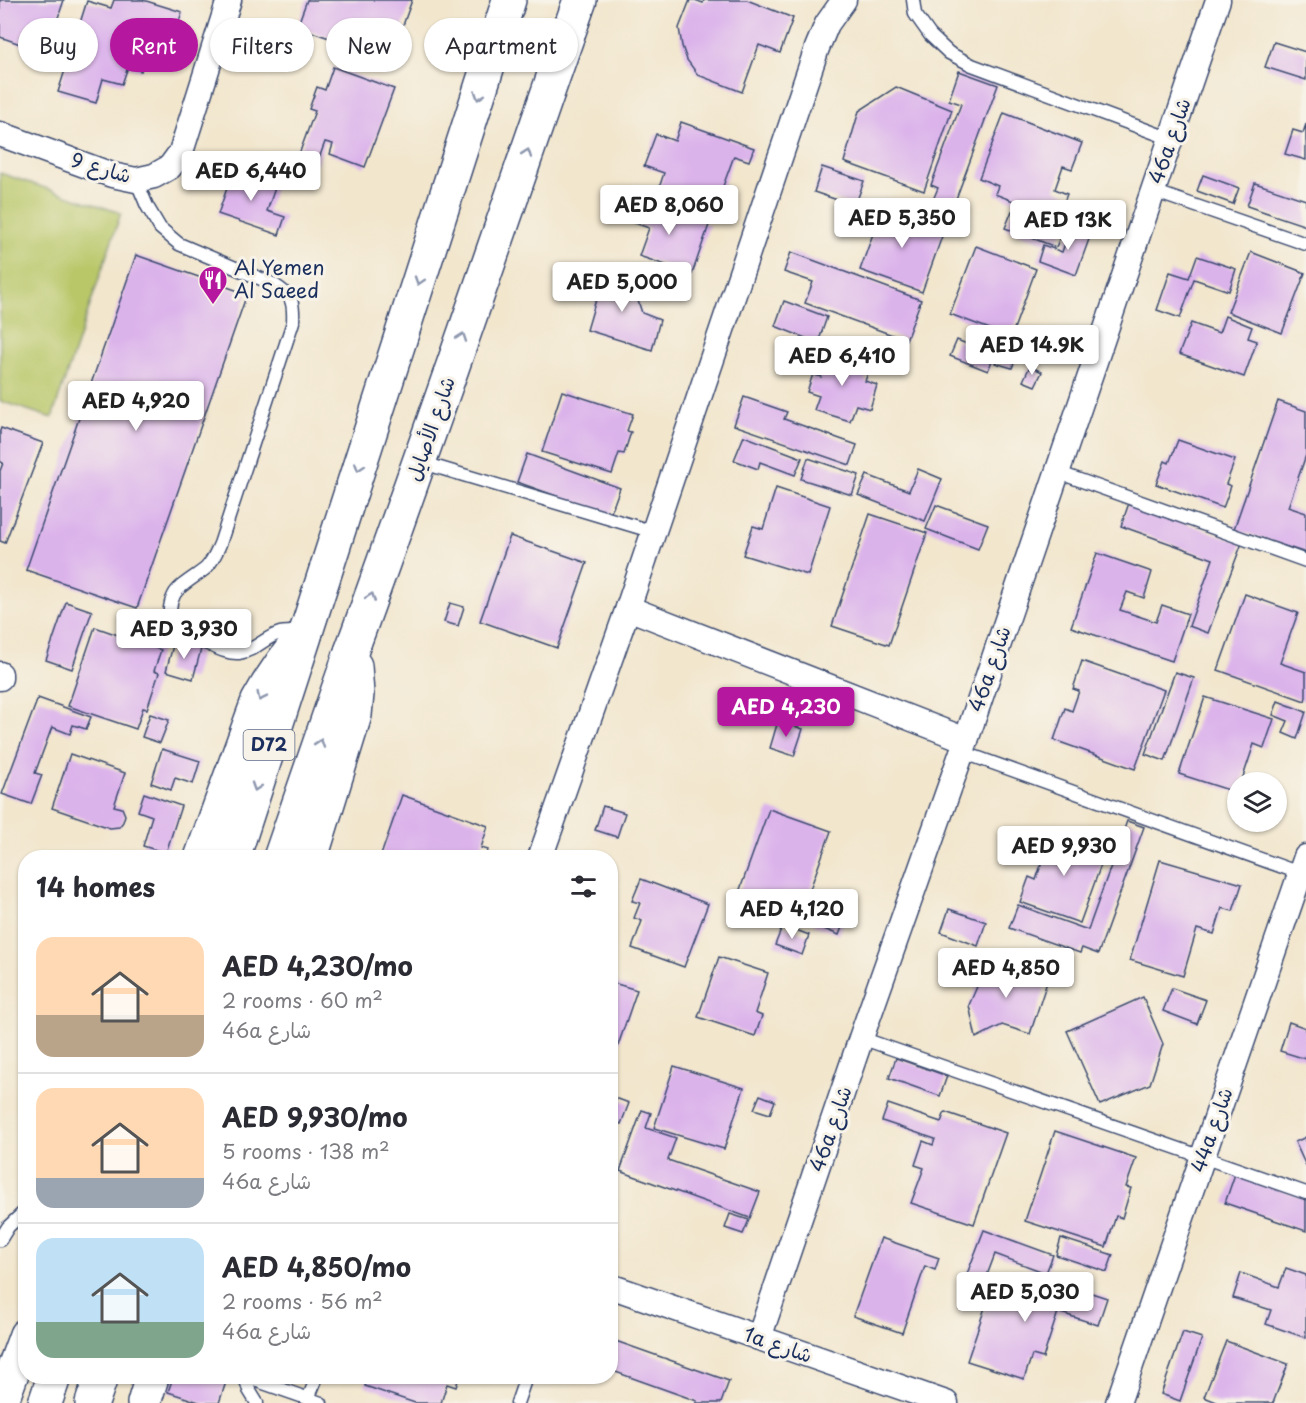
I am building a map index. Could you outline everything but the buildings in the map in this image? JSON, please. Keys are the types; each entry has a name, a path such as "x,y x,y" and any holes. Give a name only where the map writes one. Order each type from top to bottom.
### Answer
{"main road":[{"name":"D72","path":"236,850 510,0"},
{"name":"شارع الأصايل","path":"283,850 580,0"},
{"path":"204,850 258,701 288,653 306,632"},
{"path":"313,850 355,715 356,673 351,652"},
{"path":"1,1403 18,1357"},
{"path":"45,1403 52,1384"},
{"path":"92,1403 99,1384"},
{"path":"144,1403 150,1384"}],"street":[{"name":"شارع 9","path":"0,134 111,175 136,180 154,176 170,167 181,152 229,0"},
{"path":"543,850 654,532 817,48 827,24 844,0"},
{"name":"46a شارع","path":"759,1338 964,746 1218,0"},
{"path":"628,608 964,746"},
{"name":"44a شارع","path":"1118,1403 1304,868"},
{"name":"1a شارع","path":"618,1289 946,1403"}],"lane":[{"path":"913,0 915,14 930,35 949,53 972,65 1171,139"},
{"path":"136,180 159,228 179,244 273,284 286,293 294,307 293,322 215,557 175,592 170,605 172,619 180,630 192,638 236,653 248,651 281,633 306,632"},
{"path":"1153,191 1306,244"},
{"path":"420,462 654,532"},
{"path":"1057,472 1306,561"},
{"path":"964,746 1304,868"},
{"path":"861,1038 1306,1192"},
{"path":"0,1240 8,1227 18,1218"},
{"path":"247,1384 257,1403"},
{"path":"265,1384 321,1403"},
{"path":"308,1399 314,1384"},
{"path":"517,1403 524,1384"}],"green space":[{"path":"0,173 121,213 52,418 0,401"}],"place":[{"name":"Al Yemen Al Saeed","path":"213,306"}]}
